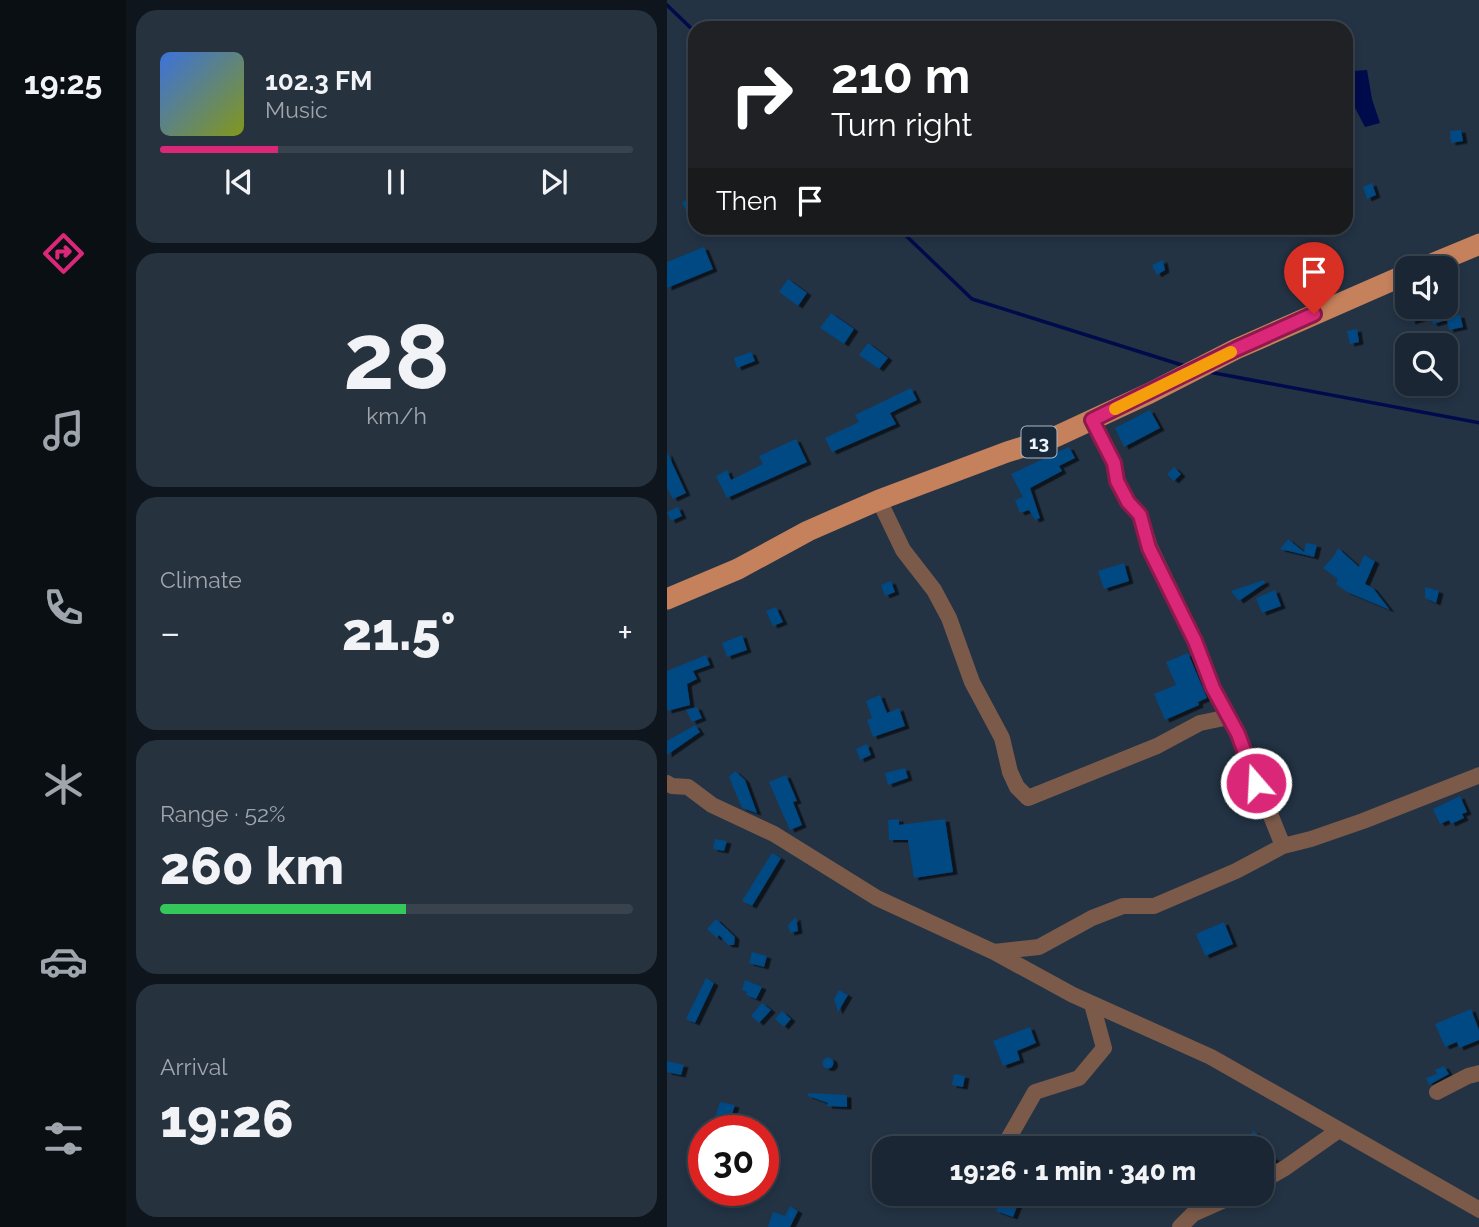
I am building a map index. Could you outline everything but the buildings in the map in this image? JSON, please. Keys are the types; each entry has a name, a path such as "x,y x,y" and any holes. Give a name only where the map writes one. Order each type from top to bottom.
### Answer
{"main road":[{"path":"1450,256 1479,244"},
{"name":"13","path":"667,599 738,569 808,531 879,500 1055,437 1236,349 1395,279"}],"street":[{"path":"1092,420 1114,463 1117,481 1128,502 1140,515 1149,548 1195,641 1283,846"},
{"path":"879,500 903,550 934,590 949,618 972,681 1002,738 1010,772 1017,787 1028,798 1156,746 1200,723 1229,717"},
{"path":"994,953 1039,947 1092,918 1123,906 1154,906 1236,871 1283,846 1363,821 1479,775"},
{"path":"667,783 689,787 712,805 774,834 877,898 994,953 1092,1004 1211,1057 1479,1210"},
{"path":"1010,1136 1035,1092 1079,1078 1104,1048 1092,1004"},
{"path":"1437,1092 1479,1073"},
{"path":"1274,1174 1339,1130"},
{"path":"1180,1227 1193,1214 1211,1206"}],"shaded area":[{"path":"1367,70 1380,123 1365,127 1353,106 1354,71"}],"waterway":[{"path":"667,5 688,25"},
{"path":"905,235 972,299 1185,366"},
{"path":"1209,372 1480,423"}],"slow traffic":[{"path":"1115,409 1231,352"}],"route":[{"path":"1256,783 1238,734 1213,688 1195,641 1149,548 1140,515 1128,502 1117,481 1114,463 1092,420 1314,314"}]}
